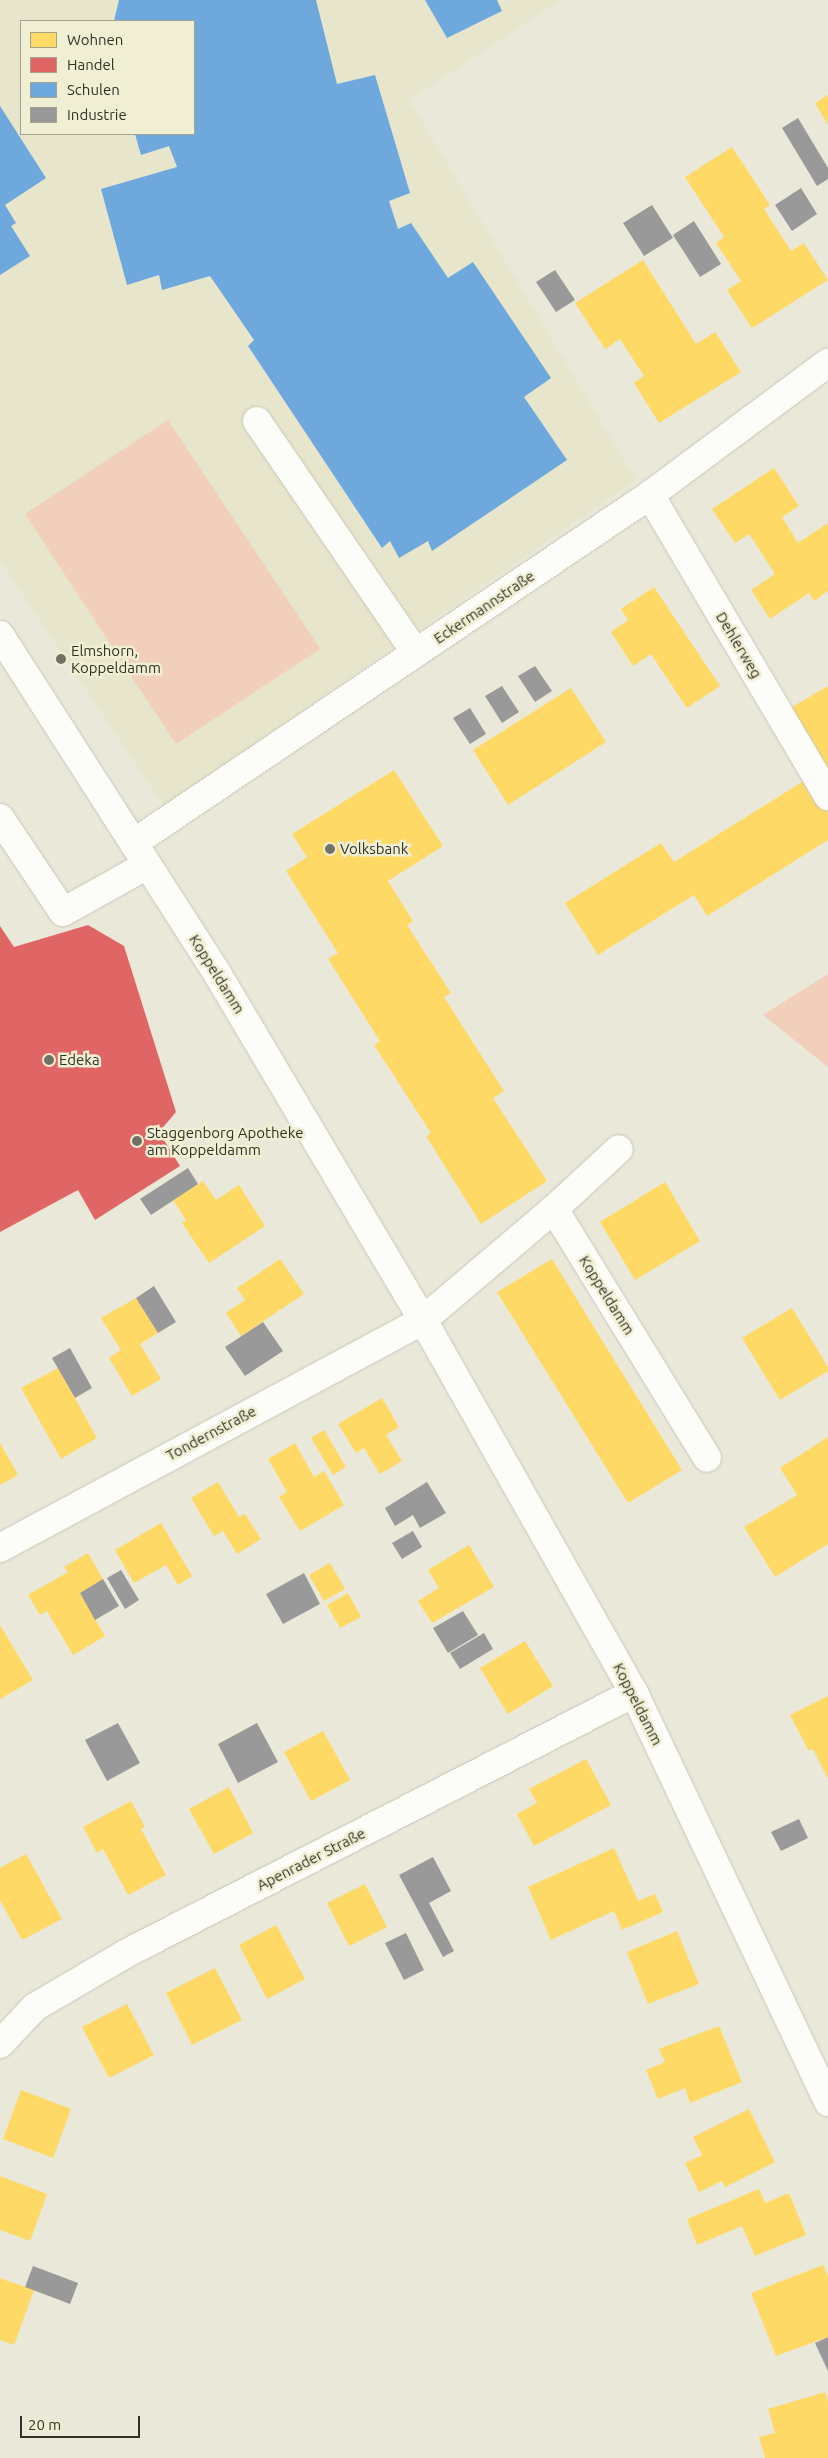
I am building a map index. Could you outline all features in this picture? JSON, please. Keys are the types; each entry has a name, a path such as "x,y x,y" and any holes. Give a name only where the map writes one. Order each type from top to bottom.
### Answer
{"street":[{"name":"Eckermannstraße","path":"0,818 64,912 416,653 650,494 828,363"},
{"path":"257,421 416,653"},
{"name":"Dehlerweg","path":"650,494 828,796"},
{"name":"Koppeldamm","path":"0,635 218,975 423,1320 634,1693 828,2102"},
{"path":"423,1320 554,1209 619,1149"},
{"name":"Koppeldamm","path":"554,1209 707,1458"},
{"name":"Tondernstraße","path":"0,1548 423,1320"},
{"name":"Apenrader Straße","path":"0,2044 35,2007 127,1954 634,1693"}],"shaded area":[{"path":"0,0 561,0 409,100 636,480 164,806 0,560"},
{"path":"168,420 320,649 176,744 25,514"},
{"path":"828,974 828,1067 763,1015"}],"building: Wohnen":[{"path":"828,95 828,125 815,103"},
{"path":"732,147 770,205 764,209 791,251 804,243 828,280 752,328 727,290 741,281 716,243 724,237 685,177"},
{"path":"643,260 696,344 715,332 741,372 659,423 634,383 644,376 620,339 605,349 575,303"},
{"path":"774,468 799,506 782,517 798,543 828,523 828,591 814,601 809,593 770,619 751,590 775,574 749,534 735,543 712,509"},
{"path":"654,587 720,686 687,708 651,654 633,666 611,632 628,620 621,609"},
{"path":"828,686 828,772 787,710"},
{"path":"571,688 606,742 508,805 473,750"},
{"path":"394,770 443,846 388,881 413,921 407,925 451,993 444,997 504,1091 493,1098 547,1181 481,1224 426,1136 431,1133 374,1045 380,1041 328,959 338,953 286,871 307,857 292,834"},
{"path":"807,779 828,812 828,840 707,916 694,895 598,955 565,903 661,843 674,862"},
{"path":"203,1181 216,1200 239,1185 265,1226 209,1263 182,1223 186,1220 173,1200"},
{"path":"665,1182 700,1241 635,1280 600,1222"},
{"path":"280,1259 304,1294 241,1336 226,1313 245,1300 237,1288"},
{"path":"552,1259 682,1470 628,1503 497,1292"},
{"path":"136,1298 158,1333 140,1344 161,1379 132,1396 109,1358 121,1350 101,1318"},
{"path":"792,1308 828,1367 828,1371 780,1400 742,1338"},
{"path":"58,1368 97,1438 61,1459 21,1388"},
{"path":"382,1398 399,1427 386,1435 402,1461 380,1474 364,1448 356,1453 338,1424"},
{"path":"324,1430 346,1467 333,1475 311,1438"},
{"path":"828,1437 828,1544 775,1577 744,1527 797,1495 780,1468"},
{"path":"0,1443 18,1475 0,1485"},
{"path":"295,1443 314,1477 324,1471 344,1505 300,1531 279,1497 287,1492 268,1459"},
{"path":"218,1482 239,1517 245,1514 261,1539 237,1554 223,1531 214,1536 191,1498"},
{"path":"161,1523 192,1576 178,1585 166,1565 134,1583 115,1550"},
{"path":"469,1545 494,1587 432,1623 418,1601 439,1588 428,1570"},
{"path":"88,1553 103,1579 80,1593 105,1636 73,1655 47,1611 40,1615 28,1595 68,1572 64,1567"},
{"path":"330,1563 345,1589 324,1601 309,1575"},
{"path":"348,1593 361,1617 340,1628 327,1605"},
{"path":"0,1625 33,1680 0,1699"},
{"path":"525,1641 553,1686 508,1714 480,1668"},
{"path":"828,1696 828,1779 813,1749 809,1751 790,1715"},
{"path":"323,1731 350,1780 311,1801 284,1752"},
{"path":"586,1759 611,1805 534,1846 517,1814 537,1803 529,1789"},
{"path":"229,1787 253,1833 214,1854 189,1809"},
{"path":"131,1801 145,1827 141,1829 166,1875 128,1895 103,1849 97,1853 83,1827"},
{"path":"614,1848 638,1901 655,1894 663,1912 622,1930 614,1911 551,1940 528,1887"},
{"path":"26,1854 62,1919 22,1940 0,1900 0,1868"},
{"path":"365,1884 387,1927 349,1946 327,1903"},
{"path":"276,1925 305,1979 267,1999 239,1945"},
{"path":"677,1931 699,1984 648,2004 627,1952"},
{"path":"215,1968 242,2020 192,2045 166,1993"},
{"path":"127,2004 154,2055 109,2078 82,2027"},
{"path":"719,2026 742,2082 690,2103 685,2088 658,2099 646,2070 665,2062 659,2049"},
{"path":"21,2090 71,2109 53,2158 3,2139"},
{"path":"749,2109 775,2162 725,2187 722,2181 699,2192 685,2163 702,2155 693,2137"},
{"path":"0,2176 47,2194 30,2241 0,2230"},
{"path":"759,2189 765,2203 789,2193 806,2235 755,2256 742,2226 697,2245 687,2219"},
{"path":"823,2265 828,2277 828,2337 776,2356 751,2293"},
{"path":"0,2278 34,2290 14,2345 0,2340"},
{"path":"825,2392 828,2401 828,2458 765,2458 759,2437 775,2433 768,2409"}],"building: Handel":[{"path":"88,925 124,946 176,1112 159,1132 180,1166 95,1220 78,1190 0,1232 0,926 14,947"}],"building: Schulen":[{"path":"119,0 316,0 337,84 375,75 410,193 389,201 398,229 411,223 448,278 473,262 551,378 524,397 567,460 432,551 428,541 399,558 390,541 382,548 248,346 254,340 210,276 162,290 159,275 127,285 101,189 177,167 169,146 141,155 135,135 195,135 195,20 114,20"},
{"path":"425,0 497,0 502,11 447,38"},
{"path":"0,106 46,178 5,205 16,223 11,226 30,256 0,275"}],"building: Industrie":[{"path":"798,118 828,168 828,179 817,186 782,128"},
{"path":"801,188 817,214 792,231 775,205"},
{"path":"652,205 673,238 644,256 623,223"},
{"path":"694,221 721,264 700,277 673,235"},
{"path":"555,270 575,300 556,312 536,282"},
{"path":"535,666 552,691 535,702 518,676"},
{"path":"502,686 519,712 502,723 485,696"},
{"path":"470,708 486,734 470,744 453,718"},
{"path":"188,1168 198,1184 151,1215 140,1199"},
{"path":"154,1286 176,1322 158,1333 136,1298"},
{"path":"263,1322 283,1351 245,1376 225,1347"},
{"path":"70,1348 92,1388 75,1398 52,1358"},
{"path":"427,1482 446,1513 420,1528 413,1515 395,1526 385,1508"},
{"path":"413,1531 422,1547 402,1559 392,1543"},
{"path":"121,1570 139,1600 125,1609 107,1578"},
{"path":"304,1573 320,1604 283,1624 266,1594"},
{"path":"103,1579 119,1606 95,1620 80,1593"},
{"path":"463,1611 478,1635 448,1653 433,1628"},
{"path":"484,1633 493,1649 460,1669 450,1653"},
{"path":"118,1723 140,1763 107,1781 85,1740"},
{"path":"257,1723 278,1762 238,1783 218,1744"},
{"path":"799,1819 808,1838 781,1851 771,1832"},
{"path":"433,1857 451,1891 429,1903 454,1951 443,1957 399,1875"},
{"path":"406,1933 424,1970 404,1980 385,1943"},
{"path":"33,2266 78,2283 70,2304 25,2287"},
{"path":"828,2337 828,2371 815,2343"}],"place":[{"name":"Elmshorn, Koppeldamm","path":"61,659"},
{"name":"Volksbank","path":"330,849"},
{"name":"Edeka","path":"49,1060"},
{"name":"Staggenborg Apotheke am Koppeldamm","path":"137,1141"}]}
